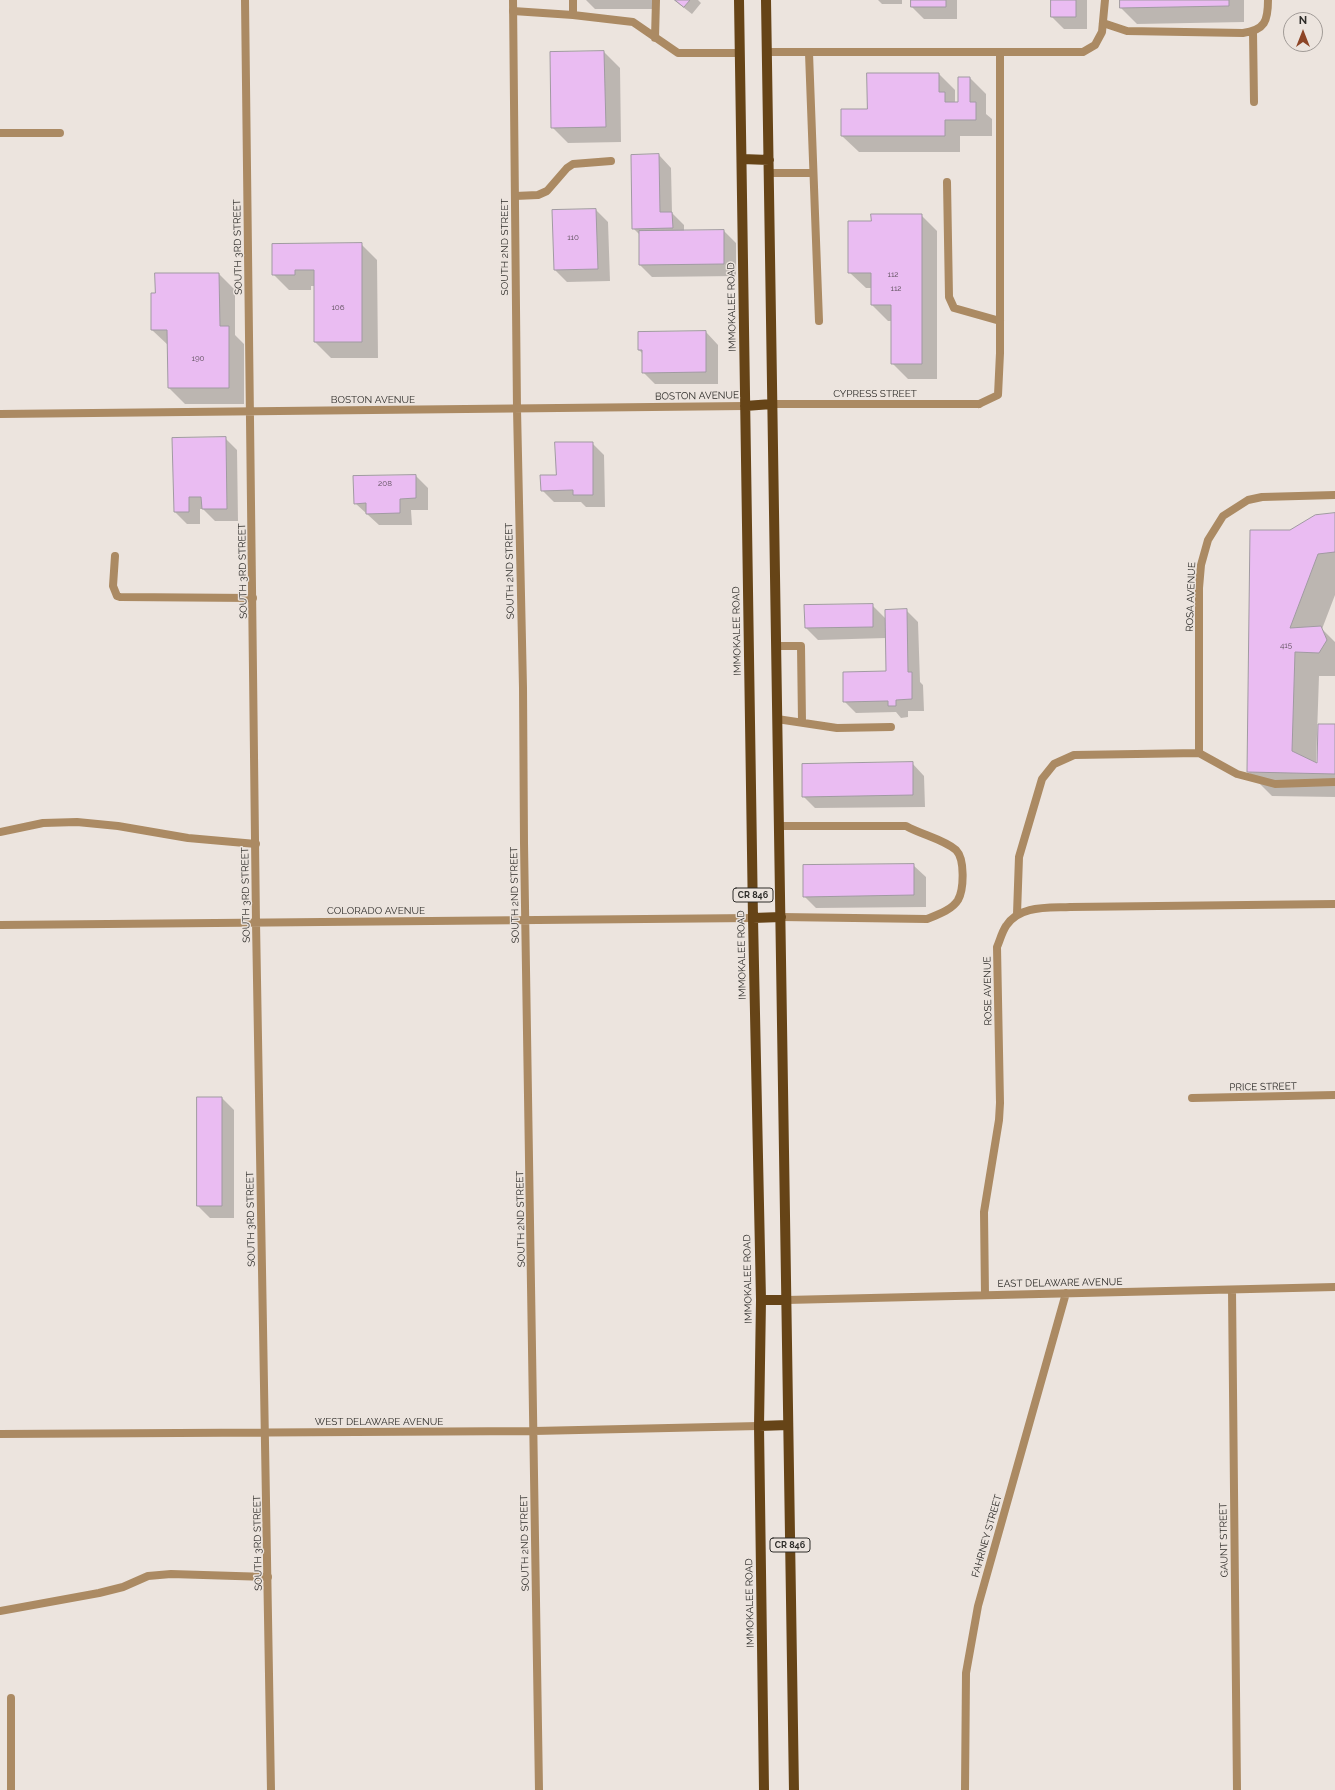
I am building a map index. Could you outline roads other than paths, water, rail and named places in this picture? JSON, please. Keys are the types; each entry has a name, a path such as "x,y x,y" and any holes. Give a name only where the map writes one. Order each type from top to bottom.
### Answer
{"main road":[{"name":"IMMOKALEE ROAD","path":"739,0 753,918 761,1300 759,1426 764,1790"},
{"name":"CR 846","path":"766,0 794,1790"},
{"path":"742,159 769,160"},
{"path":"745,406 772,404"},
{"path":"753,918 781,917"},
{"path":"761,1300 786,1300"},
{"path":"759,1426 788,1425"}],"street":[{"name":"SOUTH 3RD STREET","path":"245,0 256,922 271,1790"},
{"name":"SOUTH 2ND STREET","path":"513,0 517,409 523,680 524,843 539,1790"},
{"path":"573,0 573,14"},
{"path":"655,38 656,0"},
{"path":"767,52 1083,52 1095,45 1102,32 1105,0"},
{"path":"1103,23 1127,31 1253,32 1263,25 1268,14 1268,0"},
{"path":"513,11 573,14 633,22 678,53 740,53"},
{"path":"1253,32 1254,102"},
{"path":"809,52 819,321"},
{"path":"946,182 948,297 954,308 1000,321 1000,52"},
{"path":"0,133 60,133"},
{"path":"515,196 538,196 547,191 567,168 573,164 611,161"},
{"path":"769,173 813,173"},
{"name":"CYPRESS STREET","path":"772,404 979,404 998,395 1000,321"},
{"name":"BOSTON AVENUE","path":"0,414 745,406"},
{"name":"ROSA AVENUE","path":"1199,753 1200,565 1208,540 1223,516 1248,500 1262,497 1335,494"},
{"path":"115,556 113,586 117,596 120,597 253,598"},
{"path":"776,646 801,646 802,722"},
{"path":"777,719 837,728 891,727"},
{"path":"1335,782 1275,784 1237,774 1199,753 1074,755 1054,764 1042,780 1019,857 1017,914 1032,909 1070,907 1335,904"},
{"path":"0,832 43,823 77,822 118,826 188,838 256,844"},
{"path":"779,826 906,826 920,834 942,841 957,851 962,861 963,879 958,900 942,914 927,918 781,917"},
{"name":"ROSE AVENUE","path":"985,1295 984,1212 999,1120 1000,1103 997,947 1006,926 1017,914"},
{"name":"COLORADO AVENUE","path":"0,925 753,918"},
{"name":"PRICE STREET","path":"1192,1098 1335,1095"},
{"name":"EAST DELAWARE AVENUE","path":"786,1300 1335,1287"},
{"name":"GAUNT STREET","path":"1232,1290 1231,1331 1237,1790"},
{"name":"FAHRNEY STREET","path":"965,1790 966,1673 976,1614 1066,1293"},
{"name":"WEST DELAWARE AVENUE","path":"0,1434 534,1431 759,1426"},
{"path":"0,1611 99,1593 124,1587 148,1576 171,1574 268,1577"},
{"path":"11,1698 11,1790"}]}
